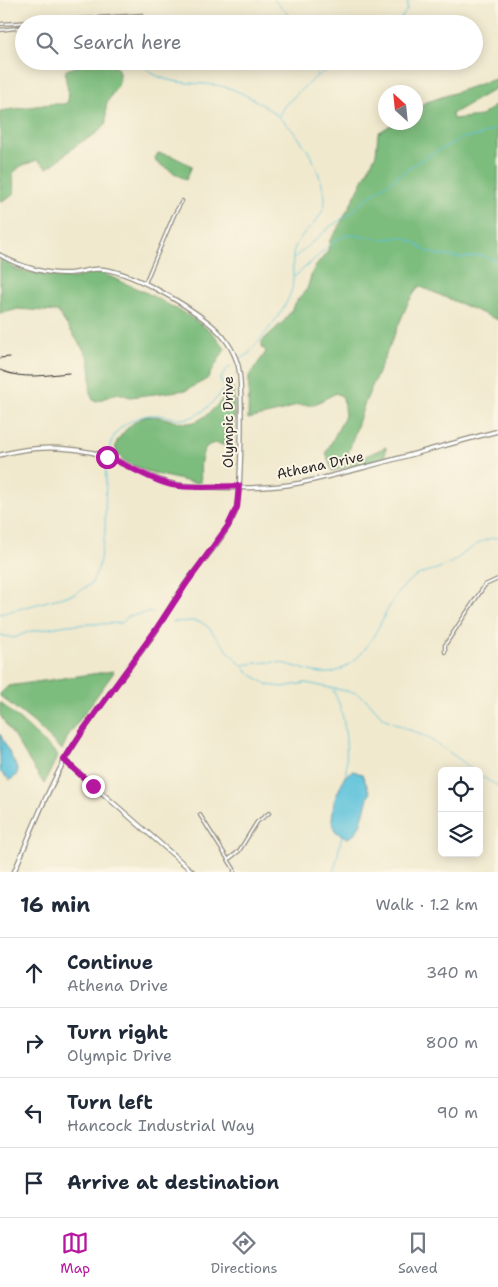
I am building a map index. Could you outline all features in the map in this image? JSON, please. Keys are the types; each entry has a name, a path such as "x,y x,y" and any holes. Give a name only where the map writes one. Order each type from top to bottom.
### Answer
{"street":[{"path":"0,24 15,23"},
{"path":"0,30 15,29"},
{"path":"145,283 174,215 182,201"},
{"name":"Olympic Drive","path":"0,255 17,263 54,272 74,273 100,269 145,283 181,304 224,337 233,352 239,368 240,391 237,507 228,526 64,760 14,872"},
{"name":"Athena Drive","path":"0,455 28,448 78,450 102,455 155,480 172,485 278,486 309,482 498,431"},
{"path":"445,652 445,645 485,585 498,579"},
{"path":"64,760 194,872"},
{"path":"228,859 239,851 257,822 269,813"},
{"path":"200,815 234,869 234,872"}],"green space":[{"path":"66,70 118,70 117,86 106,106 104,126 47,168 37,160 21,166 13,173 14,194 0,201 0,111 67,103 69,95"},
{"path":"498,78 498,87 452,114 453,119 481,116 498,103 498,320 419,286 408,303 364,405 347,457 363,457 386,447 385,459 332,471 326,453 345,416 343,397 336,393 313,405 296,405 283,411 248,419 249,376 266,352 264,348 262,349 262,341 285,320 298,299 307,289 313,270 328,251 330,240 376,154 378,133 383,130 423,130 424,103"},
{"path":"158,153 172,156 192,166 186,180 156,162 155,158"},
{"path":"0,258 17,270 57,277 75,278 94,272 102,273 149,294 189,316 213,333 225,349 207,379 187,390 130,397 118,393 97,401 93,400 90,393 91,375 89,358 58,312 18,309 0,314"},
{"path":"233,387 235,416 233,445 231,449 220,444 213,444 204,450 200,470 201,482 196,483 159,475 130,464 120,457 116,448 119,438 127,428 137,421 151,416 185,423 197,421 212,410"},
{"path":"113,671 68,736 62,750 33,722 0,696 8,686"},
{"path":"0,702 58,755 44,784 0,715"}],"water":[{"path":"0,734 18,770 16,776 10,780 0,772"},
{"path":"353,771 362,774 370,793 362,820 356,832 347,838 335,831 332,820 334,801 345,776"}],"waterway":[{"path":"274,0 288,15"},
{"path":"403,15 407,10 408,0"},
{"path":"148,70 159,77 171,81 208,84 232,89 261,104 274,113 297,136 314,163 320,178 325,196 324,207 322,213 301,236 295,247 293,283 289,296 280,314 267,331 248,355 241,358"},
{"path":"314,70 317,76"},
{"path":"279,116 284,106 304,87 317,76 328,70"},
{"path":"293,259 331,226 419,161 462,138 478,136 498,128"},
{"path":"294,277 335,241 344,236 351,235 386,239 402,237 416,243 424,250 438,255 462,258 482,255 498,262"},
{"path":"108,455 116,433 124,425 135,419 147,415 185,419 205,410 225,388 220,380 231,366"},
{"path":"0,614 74,594 91,584 98,569 105,533 106,460"},
{"path":"243,665 276,662 317,672 330,673 337,671 350,664 361,654 392,603 410,580 420,574 447,565 485,540 498,537"},
{"path":"0,635 14,638 28,632 67,625 122,623 128,616 153,612"},
{"path":"173,622 201,622 208,627 249,673 268,685 282,687 306,683 356,693 367,700 383,718 428,738 469,767"},
{"path":"333,690 344,720 346,774"},
{"path":"483,777 498,786"},
{"path":"334,872 342,835"}],"railway":[{"path":"0,358 10,357"},
{"path":"0,370 26,376 69,373"}],"route":[{"path":"93,786 64,760 228,526 237,507 239,486 172,485 155,480 107,457"}]}
